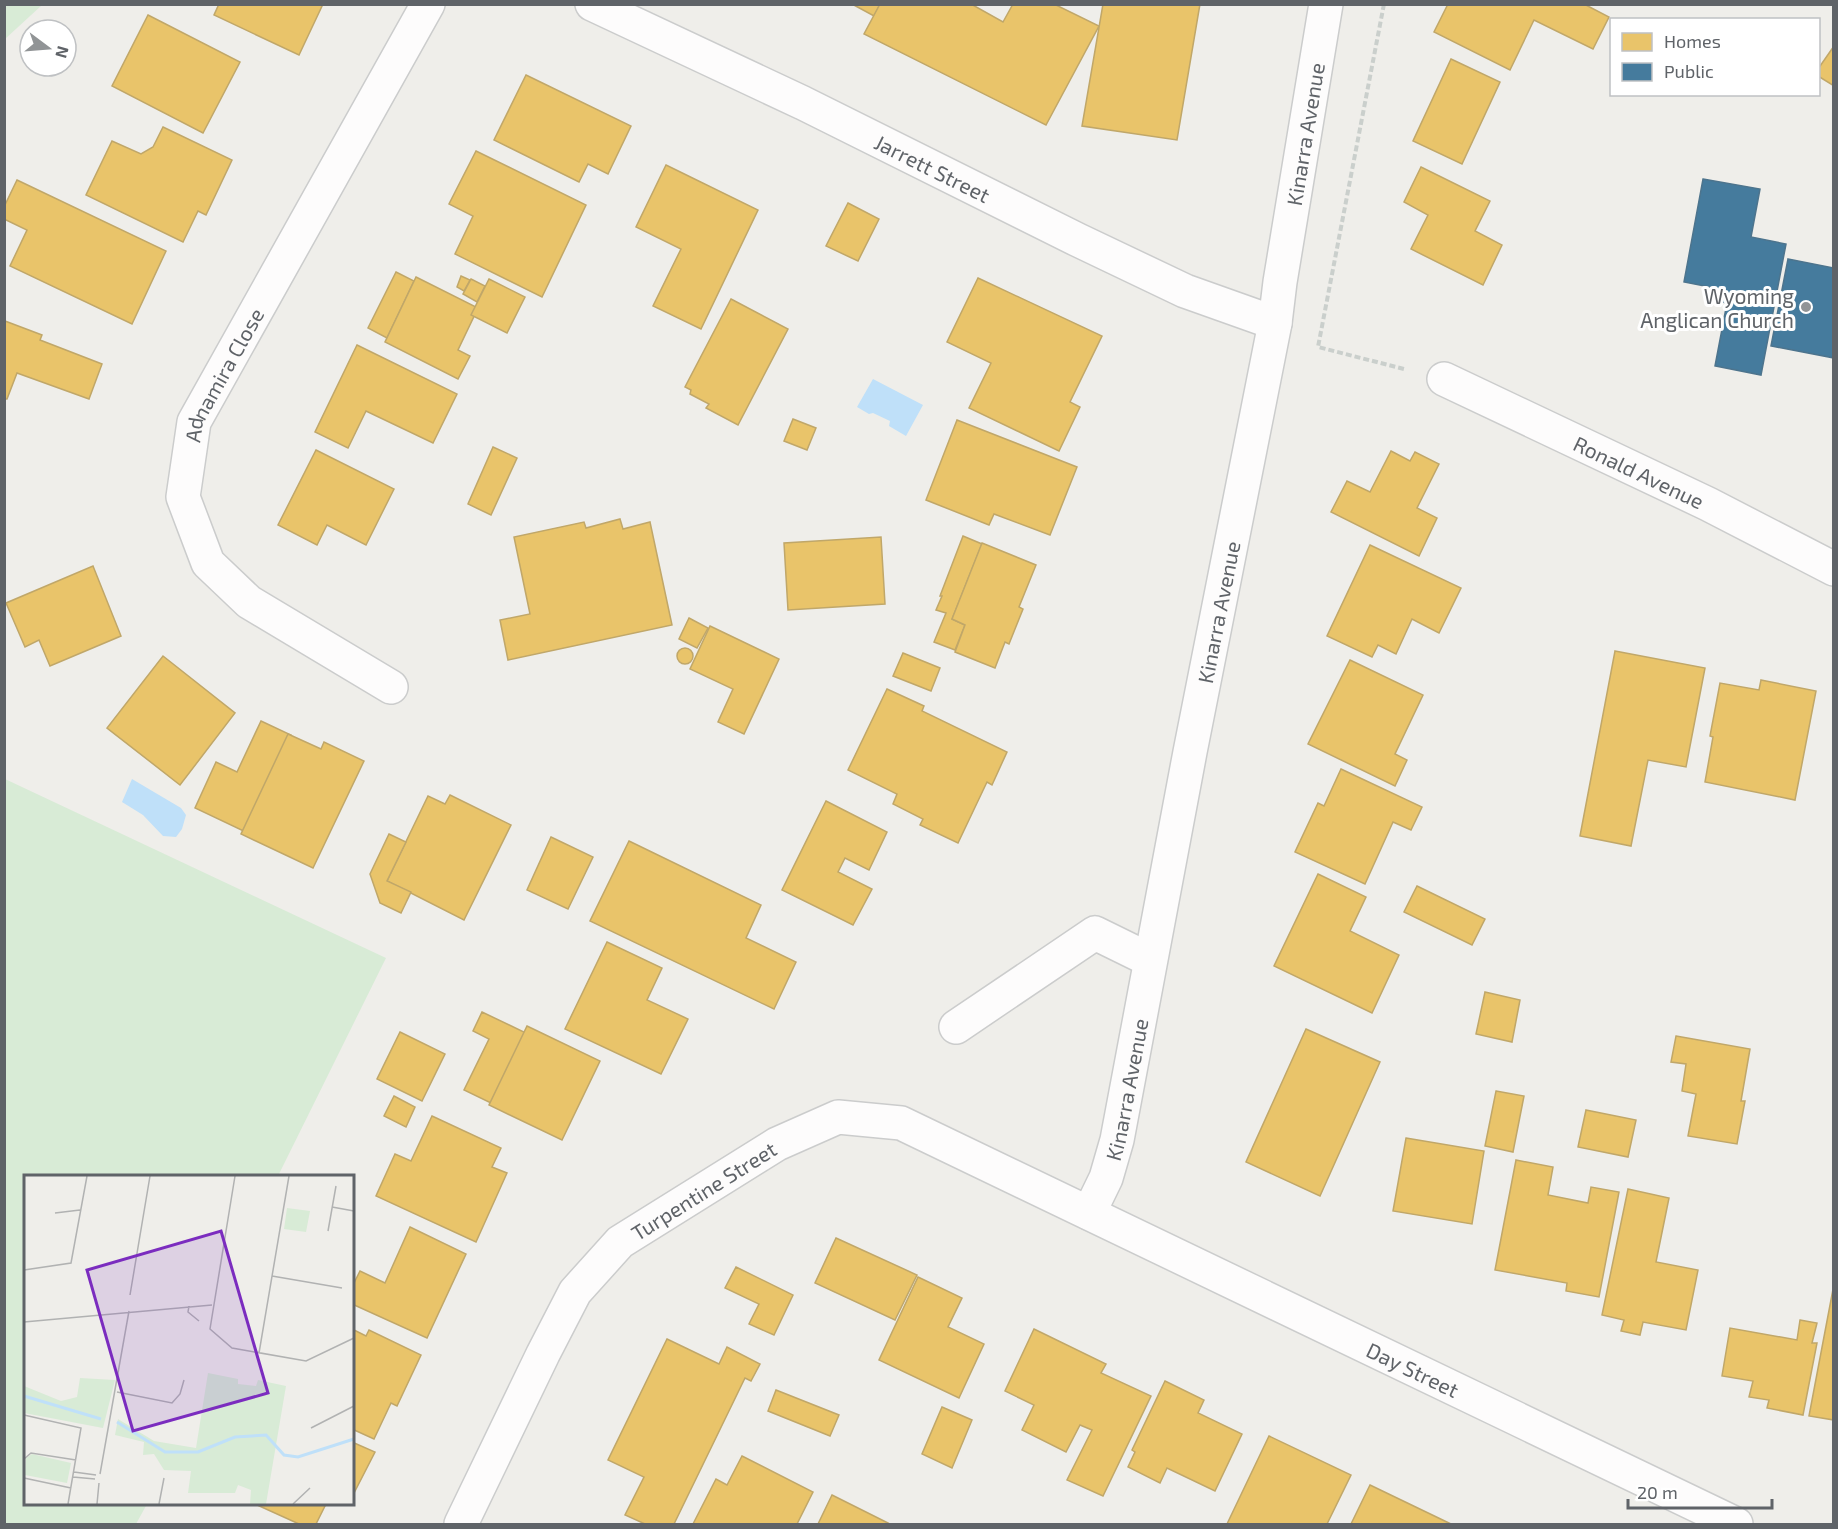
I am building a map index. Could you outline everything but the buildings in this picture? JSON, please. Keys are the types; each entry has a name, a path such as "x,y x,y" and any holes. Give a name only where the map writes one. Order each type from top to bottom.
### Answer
{"street":[{"name":"Adnamira Close","path":"391,687 249,602 208,563 183,497 194,422 428,4"},
{"name":"Jarrett Street","path":"592,4 803,103 1185,291 1275,323"},
{"name":"Kinarra Avenue","path":"1089,1213 1106,1178 1117,1140 1275,323 1326,4"},
{"name":"Ronald Avenue","path":"1444,379 1708,504 1833,569"},
{"path":"956,1028 1095,933 1150,960"},
{"name":"Turpentine Street","path":"461,1524 575,1292 620,1242 777,1144 838,1117 901,1123 1089,1213"},
{"name":"Day Street","path":"1089,1213 1736,1524"}],"path":[{"path":"1384,4 1318,347 1444,379"}],"green space":[{"path":"5,4 42,4 28,18 18,18 18,27 5,39"},
{"path":"5,779 386,958 278,1175 24,1175 24,1505 146,1505 136,1524 5,1524"}],"water":[{"path":"873,379 923,405 906,436 889,426 890,421 857,407"},
{"path":"132,779 181,808 186,815 182,829 176,837 163,836 143,815 122,802"}],"place":[{"name":"Wyoming Anglican Church","path":"1806,307"}]}
